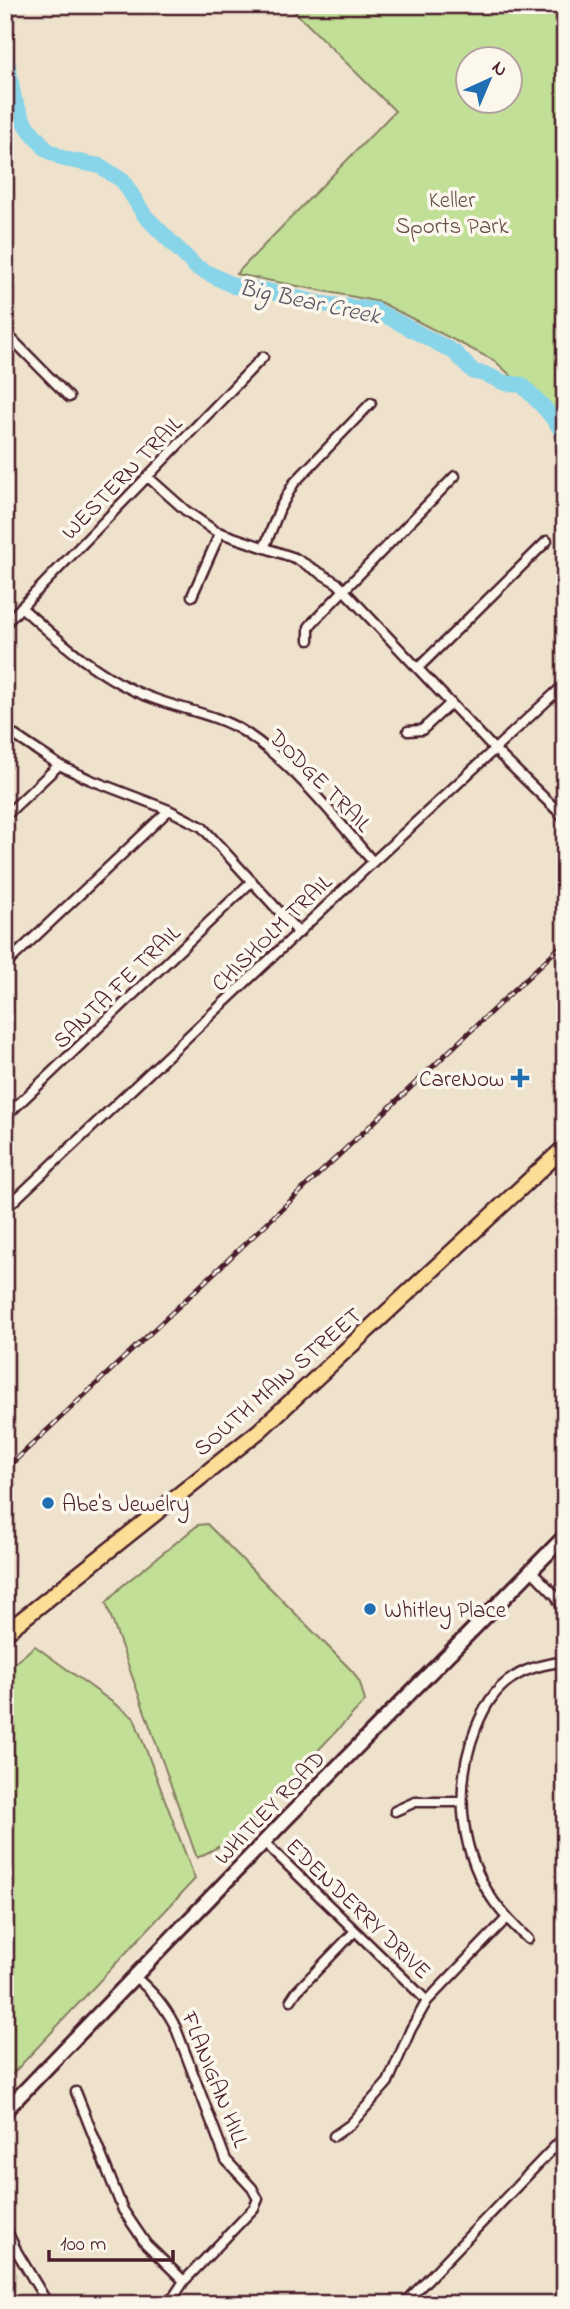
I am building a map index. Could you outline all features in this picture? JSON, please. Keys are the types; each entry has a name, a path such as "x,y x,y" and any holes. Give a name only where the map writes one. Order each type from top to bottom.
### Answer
{"main road":[{"name":"SOUTH MAIN STREET","path":"5,1633 259,1431 565,1147"}],"street":[{"path":"5,332 69,397"},
{"name":"WESTERN TRAIL","path":"5,624 263,357"},
{"path":"265,546 279,508 294,483 371,403"},
{"path":"309,640 309,627 455,476"},
{"path":"148,477 185,510 220,533 295,558 324,574 344,590 495,749 565,818"},
{"path":"192,596 220,533"},
{"path":"418,668 547,541"},
{"name":"DODGE TRAIL","path":"21,607 64,645 120,683 151,698 220,719 261,745 338,821 373,862"},
{"name":"CHISHOLM TRAIL","path":"5,1209 565,684"},
{"path":"408,731 422,730 451,703"},
{"path":"5,729 59,765 169,810 202,827 299,933"},
{"path":"5,816 59,765"},
{"path":"5,965 169,810"},
{"name":"SANTA FE TRAIL","path":"5,1117 252,881"},
{"name":"WHITLEY ROAD","path":"5,2111 565,1535"},
{"path":"531,1570 556,1596 565,1613"},
{"path":"528,1939 506,1919 480,1877 468,1841 462,1802 466,1757 489,1700 506,1682 527,1670 565,1661"},
{"path":"395,1811 415,1802 462,1802"},
{"name":"EDENDERRY DRIVE","path":"264,1842 426,2001"},
{"path":"334,2136 360,2115 388,2082 426,2001 506,1919"},
{"path":"291,2000 297,1990 355,1931"},
{"name":"FLANIGAN HILL","path":"134,1976 154,1993 165,2007 175,2026 226,2160 252,2188 258,2199 254,2208 184,2281"},
{"path":"76,2092 123,2210 146,2244 184,2281 169,2304"},
{"path":"404,2304 565,2136"},
{"path":"5,2227 16,2252 48,2304"}],"green space":[{"name":"Keller Sports Park","path":"288,5 565,5 565,425 495,361 380,302 236,274 395,111"},
{"path":"207,1524 353,1672 360,1683 365,1701 248,1824 224,1844 197,1858 106,1603 122,1586 198,1525"},
{"path":"35,1646 134,1718 195,1879 5,2082 5,1671"}],"waterway":[{"name":"Big Bear Creek","path":"5,52 14,99 25,124 47,150 64,159 100,166 123,181 145,216 196,267 234,286 322,304 375,310 454,352 474,372 505,383 522,385 551,416 565,437"}],"railway":[{"path":"5,1470 565,942"}],"place":[{"name":"CareNow","path":"520,1078"},
{"name":"Abe's Jewelry","path":"48,1503"},
{"name":"Whitley Place","path":"370,1609"}]}
